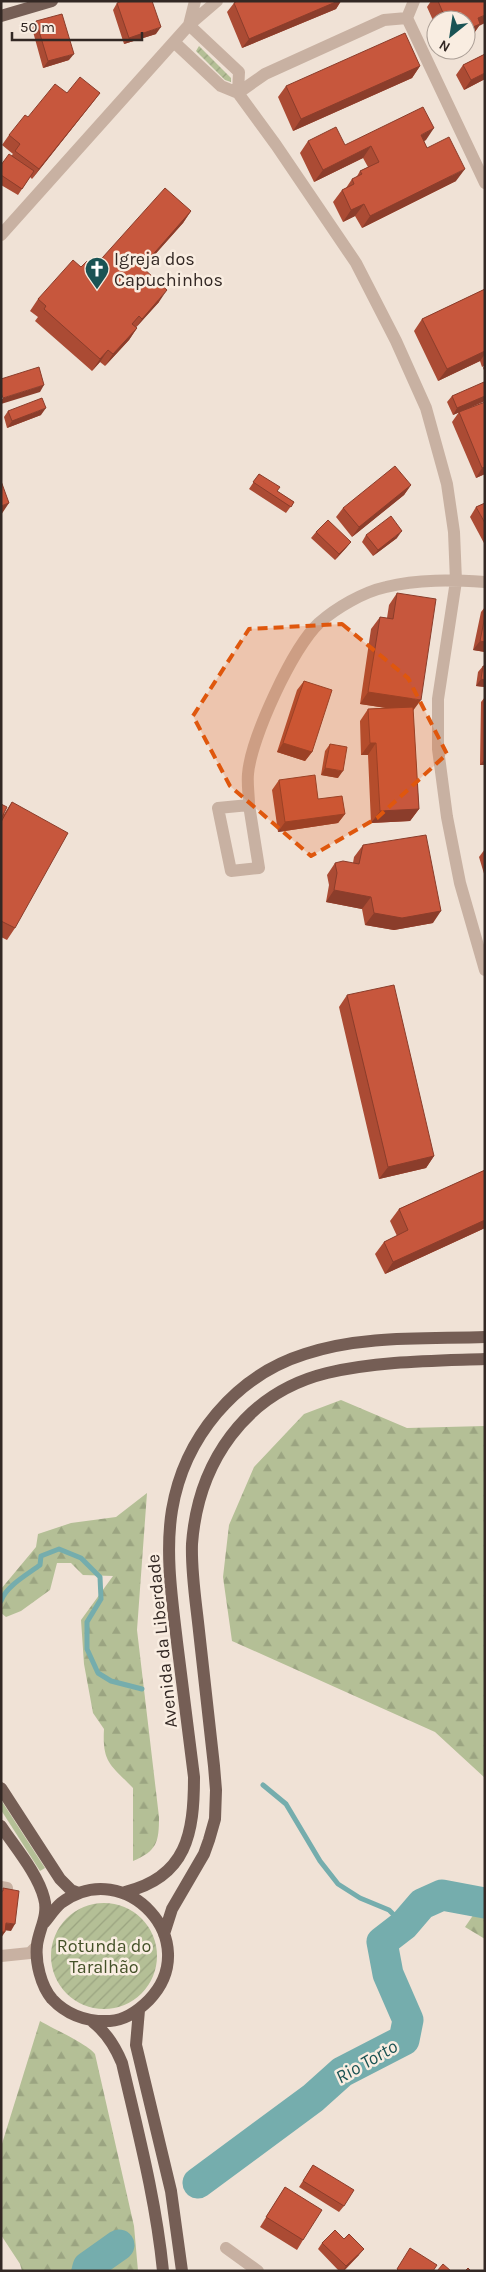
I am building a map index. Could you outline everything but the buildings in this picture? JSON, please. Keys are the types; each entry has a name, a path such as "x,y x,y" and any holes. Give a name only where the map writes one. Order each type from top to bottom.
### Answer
{"main road":[{"path":"1,16 52,1"},
{"name":"Avenida da Liberdade","path":"125,1892 155,1882 168,1873 184,1847 194,1806 194,1777 171,1591 170,1528 172,1509 179,1482 188,1459 202,1434 218,1411 239,1389 265,1371 304,1354 366,1342 485,1337"},
{"path":"164,1934 177,1898 204,1854 215,1819 214,1774 192,1573 195,1518 201,1492 222,1447 244,1418 272,1396 297,1383 325,1374 362,1366 485,1359"},
{"path":"1,1788 60,1879 71,1890 79,1894"},
{"path":"1,1826 44,1896 46,1909 37,1946 39,1973 52,1998 73,2016 93,2022 105,2031 116,2047 122,2063 149,2176 159,2231 163,2271"},
{"path":"44,1923 60,1904 79,1894 100,1889 125,1892 143,1905 160,1924 168,1949 164,1977 154,1995 139,2010 118,2020 93,2022"},
{"path":"139,2010 136,2045 170,2191 182,2271"}],"street":[{"path":"189,25 195,1"},
{"path":"1,235 189,25 217,1"},
{"path":"406,18 414,1"},
{"path":"238,94 266,74 384,20 406,18"},
{"path":"406,18 485,183"},
{"path":"189,25 239,72 238,94"},
{"path":"174,42 222,86 238,94 276,145 356,263 400,350 426,408 447,484 454,532 456,580 438,699 438,748 447,817 460,883 485,970"},
{"path":"249,805 218,808 231,870 260,868 249,805 248,773 258,737 276,691 293,659 318,624 355,599 384,587 456,580 485,582"},
{"path":"7,1956 30,1952 37,1946"},
{"path":"7,1956 31,1964 39,1973"},
{"path":"226,2248 258,2271"}],"highlighted area":[{"path":"342,624 408,678 447,754 377,818 311,856 230,786 193,716 249,629"}],"green space":[{"path":"199,46 231,78 231,82 225,80 196,51"},
{"path":"341,1400 407,1428 485,1426 485,1778 435,1732 232,1641 223,1577 229,1525 254,1467 304,1414"},
{"path":"147,1493 137,1630 159,1826 155,1845 147,1853 133,1861 133,1788 106,1757 104,1729 93,1713 84,1664 81,1620 113,1576 83,1575 71,1563 57,1563 50,1590 21,1611 6,1617 1,1613 1,1589 36,1547 38,1534 71,1523 116,1517"},
{"path":"1,1800 45,1868 40,1871 1,1810"},
{"name":"Rotunda do Taralhão","path":"104,1903 124,1907 141,1919 153,1936 157,1956 153,1976 141,1993 124,2005 104,2009 84,2005 67,1993 55,1976 51,1956 55,1936 67,1919 84,1907"},
{"path":"485,1908 485,1939 465,1927 476,1911"},
{"path":"40,2021 78,2041 95,2054 134,2226 138,2271 22,2271 20,2264 1,2235 1,2147"}],"waterway":[{"path":"1,1601 12,1585 40,1565 41,1556 59,1549 81,1558 100,1577 101,1599 87,1622 87,1649 98,1673 111,1681 142,1689"},
{"path":"263,1785 286,1804 320,1861 338,1884 360,1898 389,1910 404,1925"},
{"name":"Rio Torto","path":"198,2183 313,2098 342,2072 404,2040 408,2020 388,1974 382,1942 404,1925 422,1904 442,1895 485,1903"},
{"name":"Rio Torto","path":"87,2271 88,2267 119,2245"}],"place":[{"name":"Igreja dos Capuchinhos","path":"97,290"}]}
